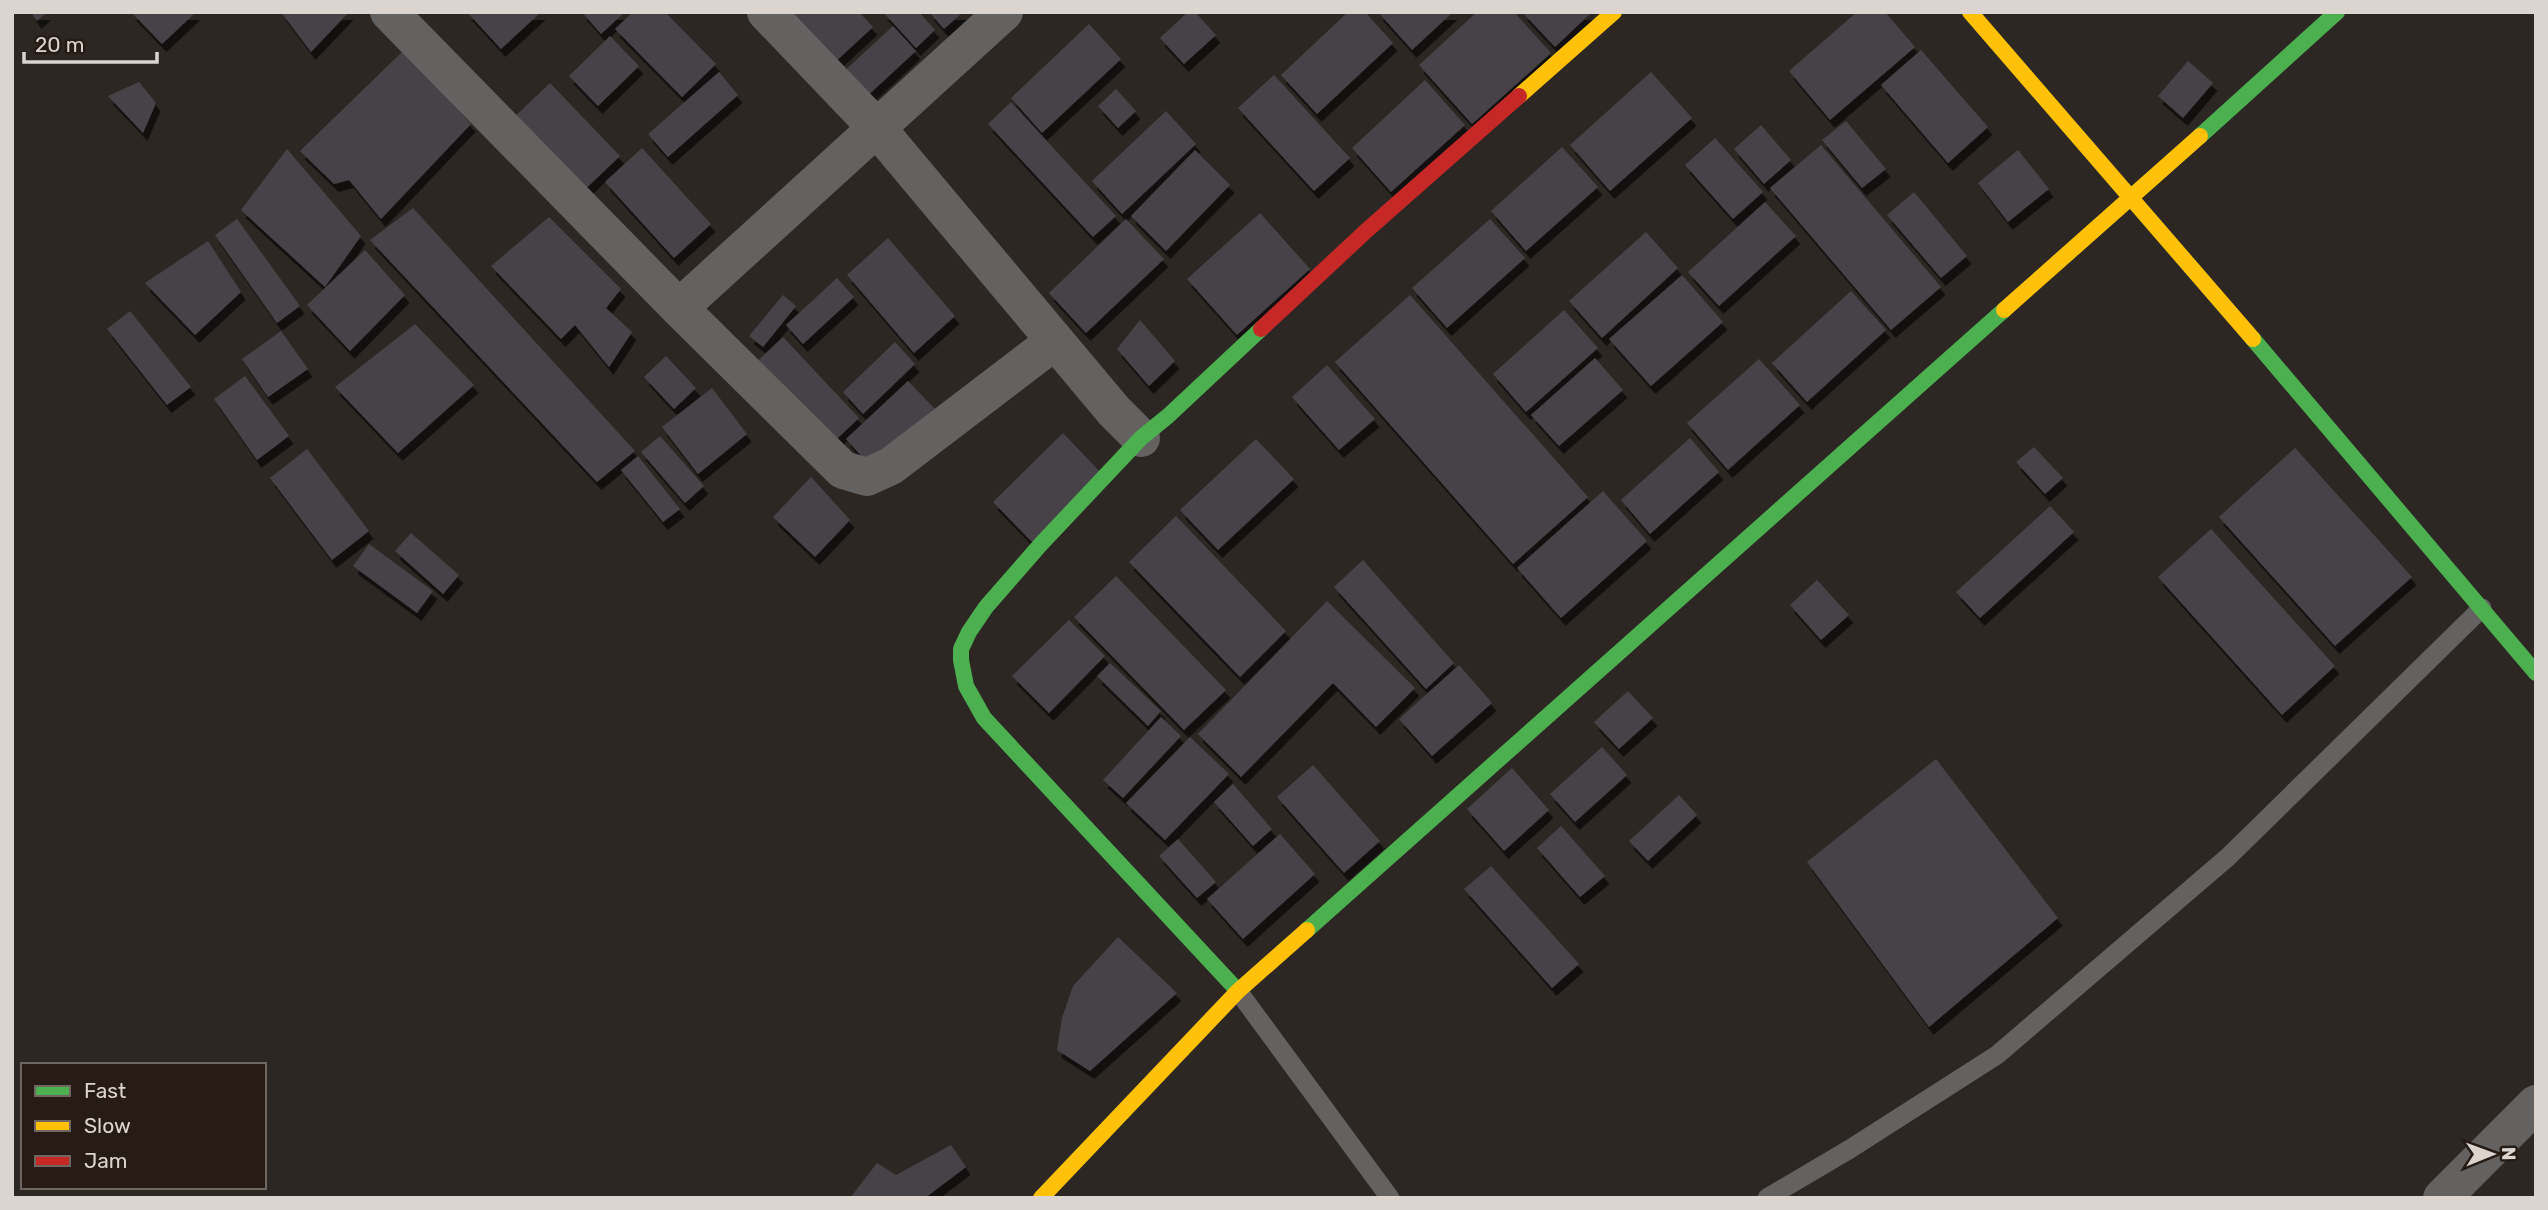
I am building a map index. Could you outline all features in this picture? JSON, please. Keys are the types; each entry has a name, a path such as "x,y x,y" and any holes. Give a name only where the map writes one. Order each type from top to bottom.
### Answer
{"street":[{"path":"766,12 876,127 1114,411 1141,438"},
{"path":"679,308 1004,12"},
{"path":"1238,991 984,718 962,681 961,647 985,606 1141,438 1366,232 1615,12"},
{"path":"1970,12 2132,197 2536,673"},
{"path":"1041,1198 1238,991 2337,12"},
{"path":"393,14 502,130 843,470 867,477 891,466 1055,341"},
{"path":"2442,1198 2536,1104"}],"lane":[{"path":"1767,1198 1850,1149 1997,1055 2228,857 2482,608"},
{"path":"1238,991 1390,1198"}],"building":[{"path":"31,12 47,12 37,21"},
{"path":"131,12 196,12 162,44"},
{"path":"281,12 349,12 311,52"},
{"path":"467,12 541,12 501,49"},
{"path":"582,12 625,12 601,34"},
{"path":"633,12 665,12 716,64 682,97 615,29"},
{"path":"786,12 859,12 873,27 833,64"},
{"path":"883,12 919,12 935,30 916,48"},
{"path":"929,12 963,12 944,29"},
{"path":"1188,12 1195,12 1216,35 1184,64 1160,38"},
{"path":"1348,12 1365,12 1393,43 1317,114 1281,75"},
{"path":"1378,12 1453,12 1412,50"},
{"path":"1477,12 1514,12 1551,53 1472,124 1419,65"},
{"path":"1522,12 1592,12 1555,47"},
{"path":"1857,12 1885,12 1915,47 1830,120 1789,71"},
{"path":"1089,24 1121,59 1042,133 1011,98"},
{"path":"893,26 916,51 863,100 840,75"},
{"path":"610,36 639,66 598,106 569,76"},
{"path":"404,50 471,124 381,219 349,180 334,184 300,151"},
{"path":"1921,50 1988,127 1948,163 1881,85"},
{"path":"2188,61 2213,83 2183,118 2158,96"},
{"path":"719,72 738,95 668,157 648,134"},
{"path":"1651,72 1692,118 1610,191 1570,145"},
{"path":"1274,75 1350,158 1314,191 1238,108"},
{"path":"1425,80 1465,125 1391,192 1352,148"},
{"path":"139,82 156,103 143,133 108,96"},
{"path":"550,83 620,156 578,196 508,123"},
{"path":"1116,89 1136,111 1118,128 1098,106"},
{"path":"1011,102 1116,216 1093,237 988,124"},
{"path":"1166,111 1196,144 1122,214 1092,181"},
{"path":"1846,121 1886,169 1862,188 1822,140"},
{"path":"1761,125 1791,160 1764,184 1734,149"},
{"path":"1715,138 1763,192 1733,219 1685,165"},
{"path":"1821,145 1941,287 1891,330 1770,188"},
{"path":"1562,147 1598,187 1526,251 1491,211"},
{"path":"642,148 711,224 674,258 605,182"},
{"path":"287,149 361,236 325,287 241,210"},
{"path":"1195,150 1230,185 1166,251 1131,216"},
{"path":"2018,150 2049,189 2008,222 1978,183"},
{"path":"1914,192 1967,256 1941,278 1887,215"},
{"path":"1765,202 1796,236 1719,306 1688,272"},
{"path":"413,208 635,451 597,482 370,240"},
{"path":"1260,213 1310,269 1237,335 1187,279"},
{"path":"549,217 621,289 606,308 632,332 609,367 575,325 561,339 491,266"},
{"path":"237,219 300,306 277,323 215,235"},
{"path":"1126,219 1164,259 1086,333 1049,293"},
{"path":"1490,219 1525,258 1447,328 1412,288"},
{"path":"1646,232 1678,268 1602,338 1569,301"},
{"path":"888,238 955,316 914,353 847,275"},
{"path":"208,241 241,292 195,335 145,283"},
{"path":"365,250 405,295 350,351 307,305"},
{"path":"1682,275 1723,322 1651,386 1609,339"},
{"path":"837,278 854,297 803,344 786,325"},
{"path":"1851,291 1886,330 1807,402 1772,363"},
{"path":"783,295 796,306 763,347 749,336"},
{"path":"1410,295 1588,497 1513,564 1335,362"},
{"path":"1564,310 1598,348 1526,412 1493,374"},
{"path":"130,311 191,387 167,405 107,329"},
{"path":"1140,320 1175,361 1149,386 1117,349"},
{"path":"415,324 474,385 398,453 335,387"},
{"path":"281,331 308,369 268,397 242,359"},
{"path":"783,337 859,418 825,450 749,369"},
{"path":"895,342 915,364 863,414 843,392"},
{"path":"666,356 696,388 674,409 644,377"},
{"path":"1595,358 1623,390 1559,446 1531,415"},
{"path":"1759,359 1800,405 1728,470 1687,423"},
{"path":"1327,365 1375,419 1339,450 1292,397"},
{"path":"245,376 289,436 257,460 214,399"},
{"path":"908,381 935,409 872,468 846,439"},
{"path":"712,388 747,434 698,474 662,427"},
{"path":"1063,433 1103,475 1033,543 993,502"},
{"path":"660,436 704,486 685,503 641,452"},
{"path":"1690,438 1719,472 1650,534 1621,500"},
{"path":"1256,439 1294,479 1218,550 1180,510"},
{"path":"2034,447 2063,478 2045,494 2016,462"},
{"path":"2295,448 2412,577 2335,646 2219,517"},
{"path":"307,449 369,531 332,560 270,478"},
{"path":"638,456 680,509 663,522 621,470"},
{"path":"811,477 850,520 815,557 773,517"},
{"path":"1603,491 1647,541 1561,618 1517,568"},
{"path":"2050,506 2074,532 1980,618 1956,592"},
{"path":"1176,516 1286,631 1240,677 1129,562"},
{"path":"2211,529 2335,666 2282,715 2158,577"},
{"path":"411,533 459,575 443,594 395,551"},
{"path":"369,544 433,591 417,613 353,566"},
{"path":"1363,560 1454,663 1426,689 1334,587"},
{"path":"1116,576 1226,690 1184,730 1074,617"},
{"path":"1817,580 1849,615 1821,640 1790,605"},
{"path":"1327,601 1415,688 1376,727 1333,683 1241,777 1198,734"},
{"path":"1069,620 1105,656 1049,713 1012,676"},
{"path":"1110,663 1161,711 1148,726 1097,676"},
{"path":"1459,665 1492,703 1432,756 1399,719"},
{"path":"1628,691 1653,718 1619,749 1594,722"},
{"path":"1161,717 1181,736 1123,798 1103,780"},
{"path":"1190,737 1229,774 1165,840 1126,803"},
{"path":"1602,747 1627,775 1575,822 1550,794"},
{"path":"1936,759 2058,918 1929,1027 1807,862"},
{"path":"1313,765 1380,841 1344,873 1277,797"},
{"path":"1512,768 1549,810 1504,851 1467,809"},
{"path":"1233,784 1272,829 1253,846 1214,802"},
{"path":"1679,795 1697,815 1648,861 1629,841"},
{"path":"1561,826 1605,876 1580,897 1537,848"},
{"path":"1280,834 1315,874 1243,939 1207,899"},
{"path":"1178,839 1216,882 1197,898 1159,856"},
{"path":"1491,866 1579,964 1552,988 1464,889"},
{"path":"1118,937 1177,993 1090,1071 1057,1050 1062,1018 1073,986"},
{"path":"951,1145 966,1167 925,1198 850,1198 877,1163 896,1175"}],"traffic: fast":[{"path":"2200,136 2337,12"},
{"path":"1307,930 2004,310"},
{"path":"1238,991 984,718 966,686 961,649 986,607 1041,544 1141,438 1261,329"},
{"path":"2253,339 2536,673"}],"traffic: slow":[{"path":"1519,96 1614,12"},
{"path":"1970,12 2253,339"},
{"path":"2004,310 2200,136"},
{"path":"1041,1198 1238,991 1307,930"}],"traffic: jam":[{"path":"1261,329 1366,231 1519,96"}]}
